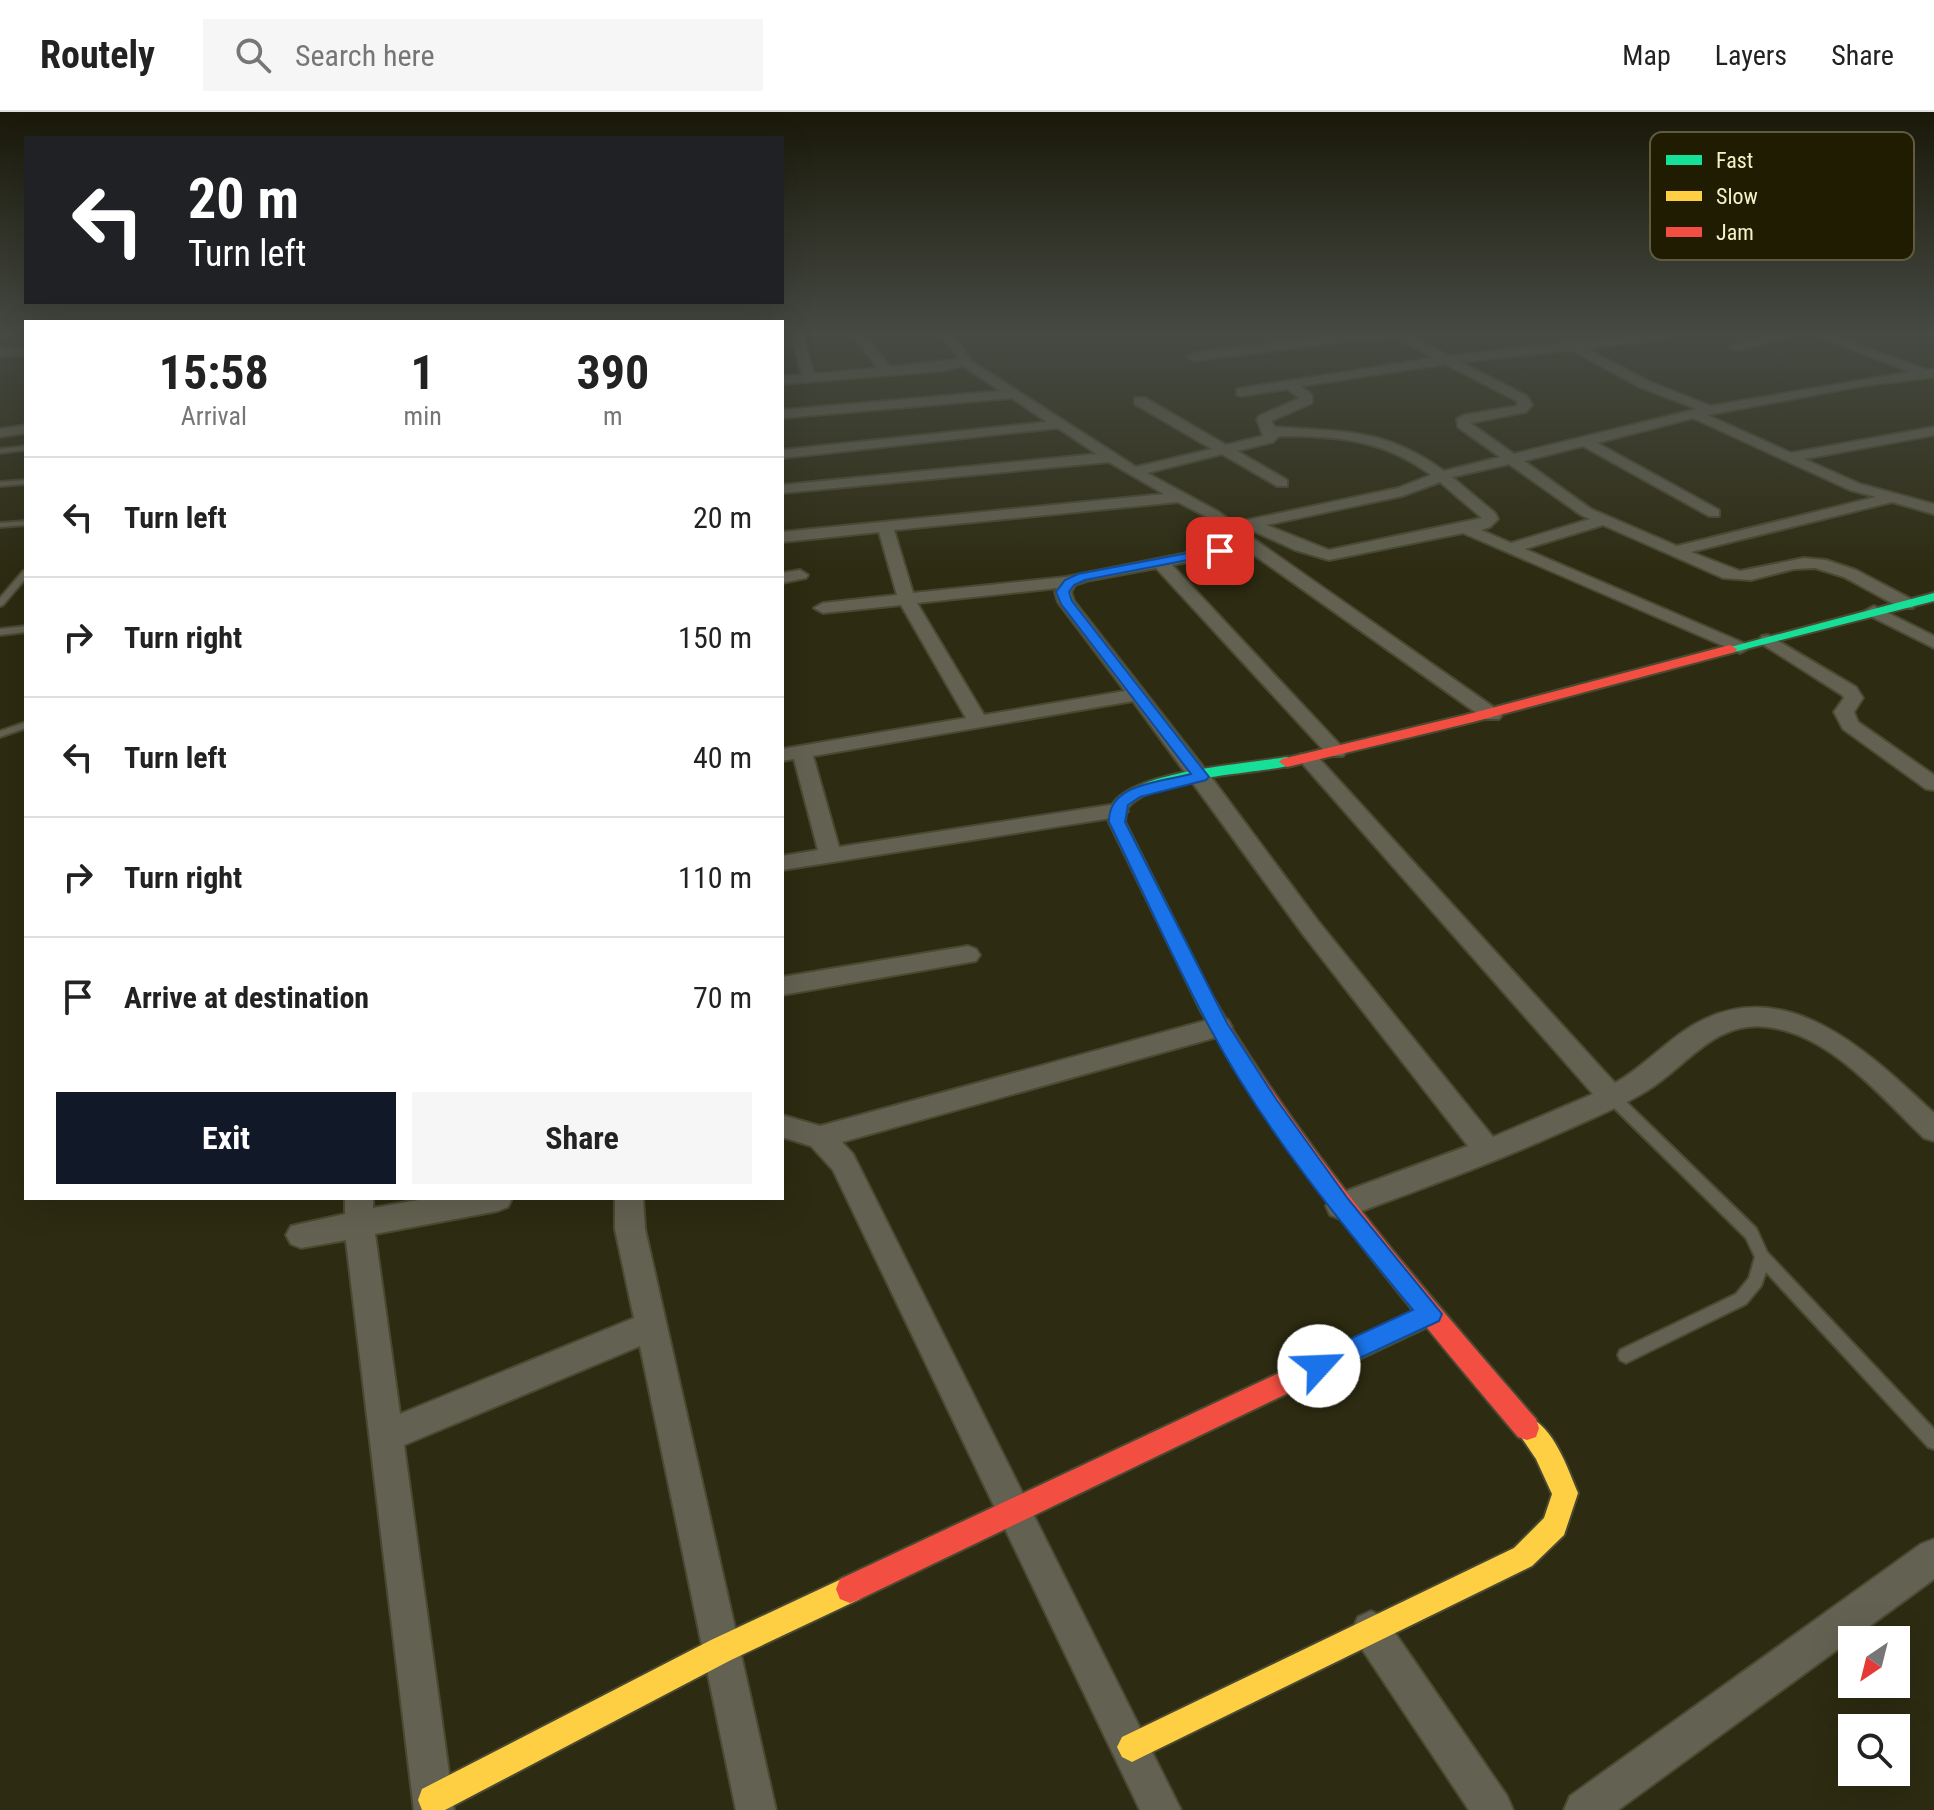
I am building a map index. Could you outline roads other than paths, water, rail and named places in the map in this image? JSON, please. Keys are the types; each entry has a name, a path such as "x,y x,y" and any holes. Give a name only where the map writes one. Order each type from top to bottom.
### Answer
{"street":[{"path":"1048,415 1134,472 1214,515 1229,528 1329,555 1485,524 1490,519 1487,513 1440,476 1398,449 1378,441 1270,431"},
{"path":"1164,415 1282,483"},
{"path":"1134,472 1268,439 1272,436 1264,419 1273,415"},
{"path":"1481,415 1464,419 1463,424 1569,502 1715,571 1740,577 1804,564 1826,565 1907,604"},
{"path":"823,608 1069,582 1160,562 1402,492 1440,476 1689,415"},
{"path":"1708,415 1855,487 1934,509"},
{"path":"784,454 1062,424"},
{"path":"0,433 24,429"},
{"path":"1790,457 1934,431"},
{"path":"1585,442 1714,513"},
{"path":"784,489 1113,457"},
{"path":"784,537 1182,497"},
{"path":"1674,552 1889,498"},
{"path":"1510,548 1603,520"},
{"path":"885,525 906,599 978,722"},
{"path":"1464,528 1740,648"},
{"path":"1250,534 1492,715"},
{"path":"1160,562 1336,752"},
{"path":"784,578 800,575"},
{"path":"1069,582 1063,592 1066,602 1201,777 1310,927 1489,1152"},
{"path":"1132,1747 1523,1557 1555,1526 1565,1493 1545,1450 1340,1206 1268,1105 1219,1027 1117,822 1121,802 1135,793 1201,777 1308,758 1492,715 1934,597"},
{"path":"1874,611 1934,643"},
{"path":"1768,640 1849,691 1854,698 1844,712 1850,725 1933,784"},
{"path":"831,856 792,753 1138,695"},
{"path":"1308,758 1612,1097"},
{"path":"784,863 1117,811"},
{"path":"784,986 968,955"},
{"path":"1340,1206 1489,1152 1612,1097 1649,1076 1700,1031 1727,1019 1767,1017 1812,1030 1848,1055 1934,1130"},
{"path":"820,1137 1219,1027"},
{"path":"784,1127 820,1137 843,1162 1161,1810"},
{"path":"301,1235 359,1211 477,1200"},
{"path":"629,1200 630,1229 756,1810"},
{"path":"359,1211 434,1805 721,1650 1014,1508 1430,1314"},
{"path":"386,1436 651,1326"},
{"path":"1584,1810 1934,1557"},
{"path":"1371,1630 1493,1810"}],"lane":[{"path":"0,451 24,448"},
{"path":"0,484 24,482"},
{"path":"0,525 24,523"},
{"path":"0,603 24,575"},
{"path":"0,632 24,629"},
{"path":"0,734 24,726"},
{"path":"1612,1097 1751,1233 1762,1257 1934,1441"},
{"path":"1626,1355 1741,1299 1756,1281 1762,1257"}]}
